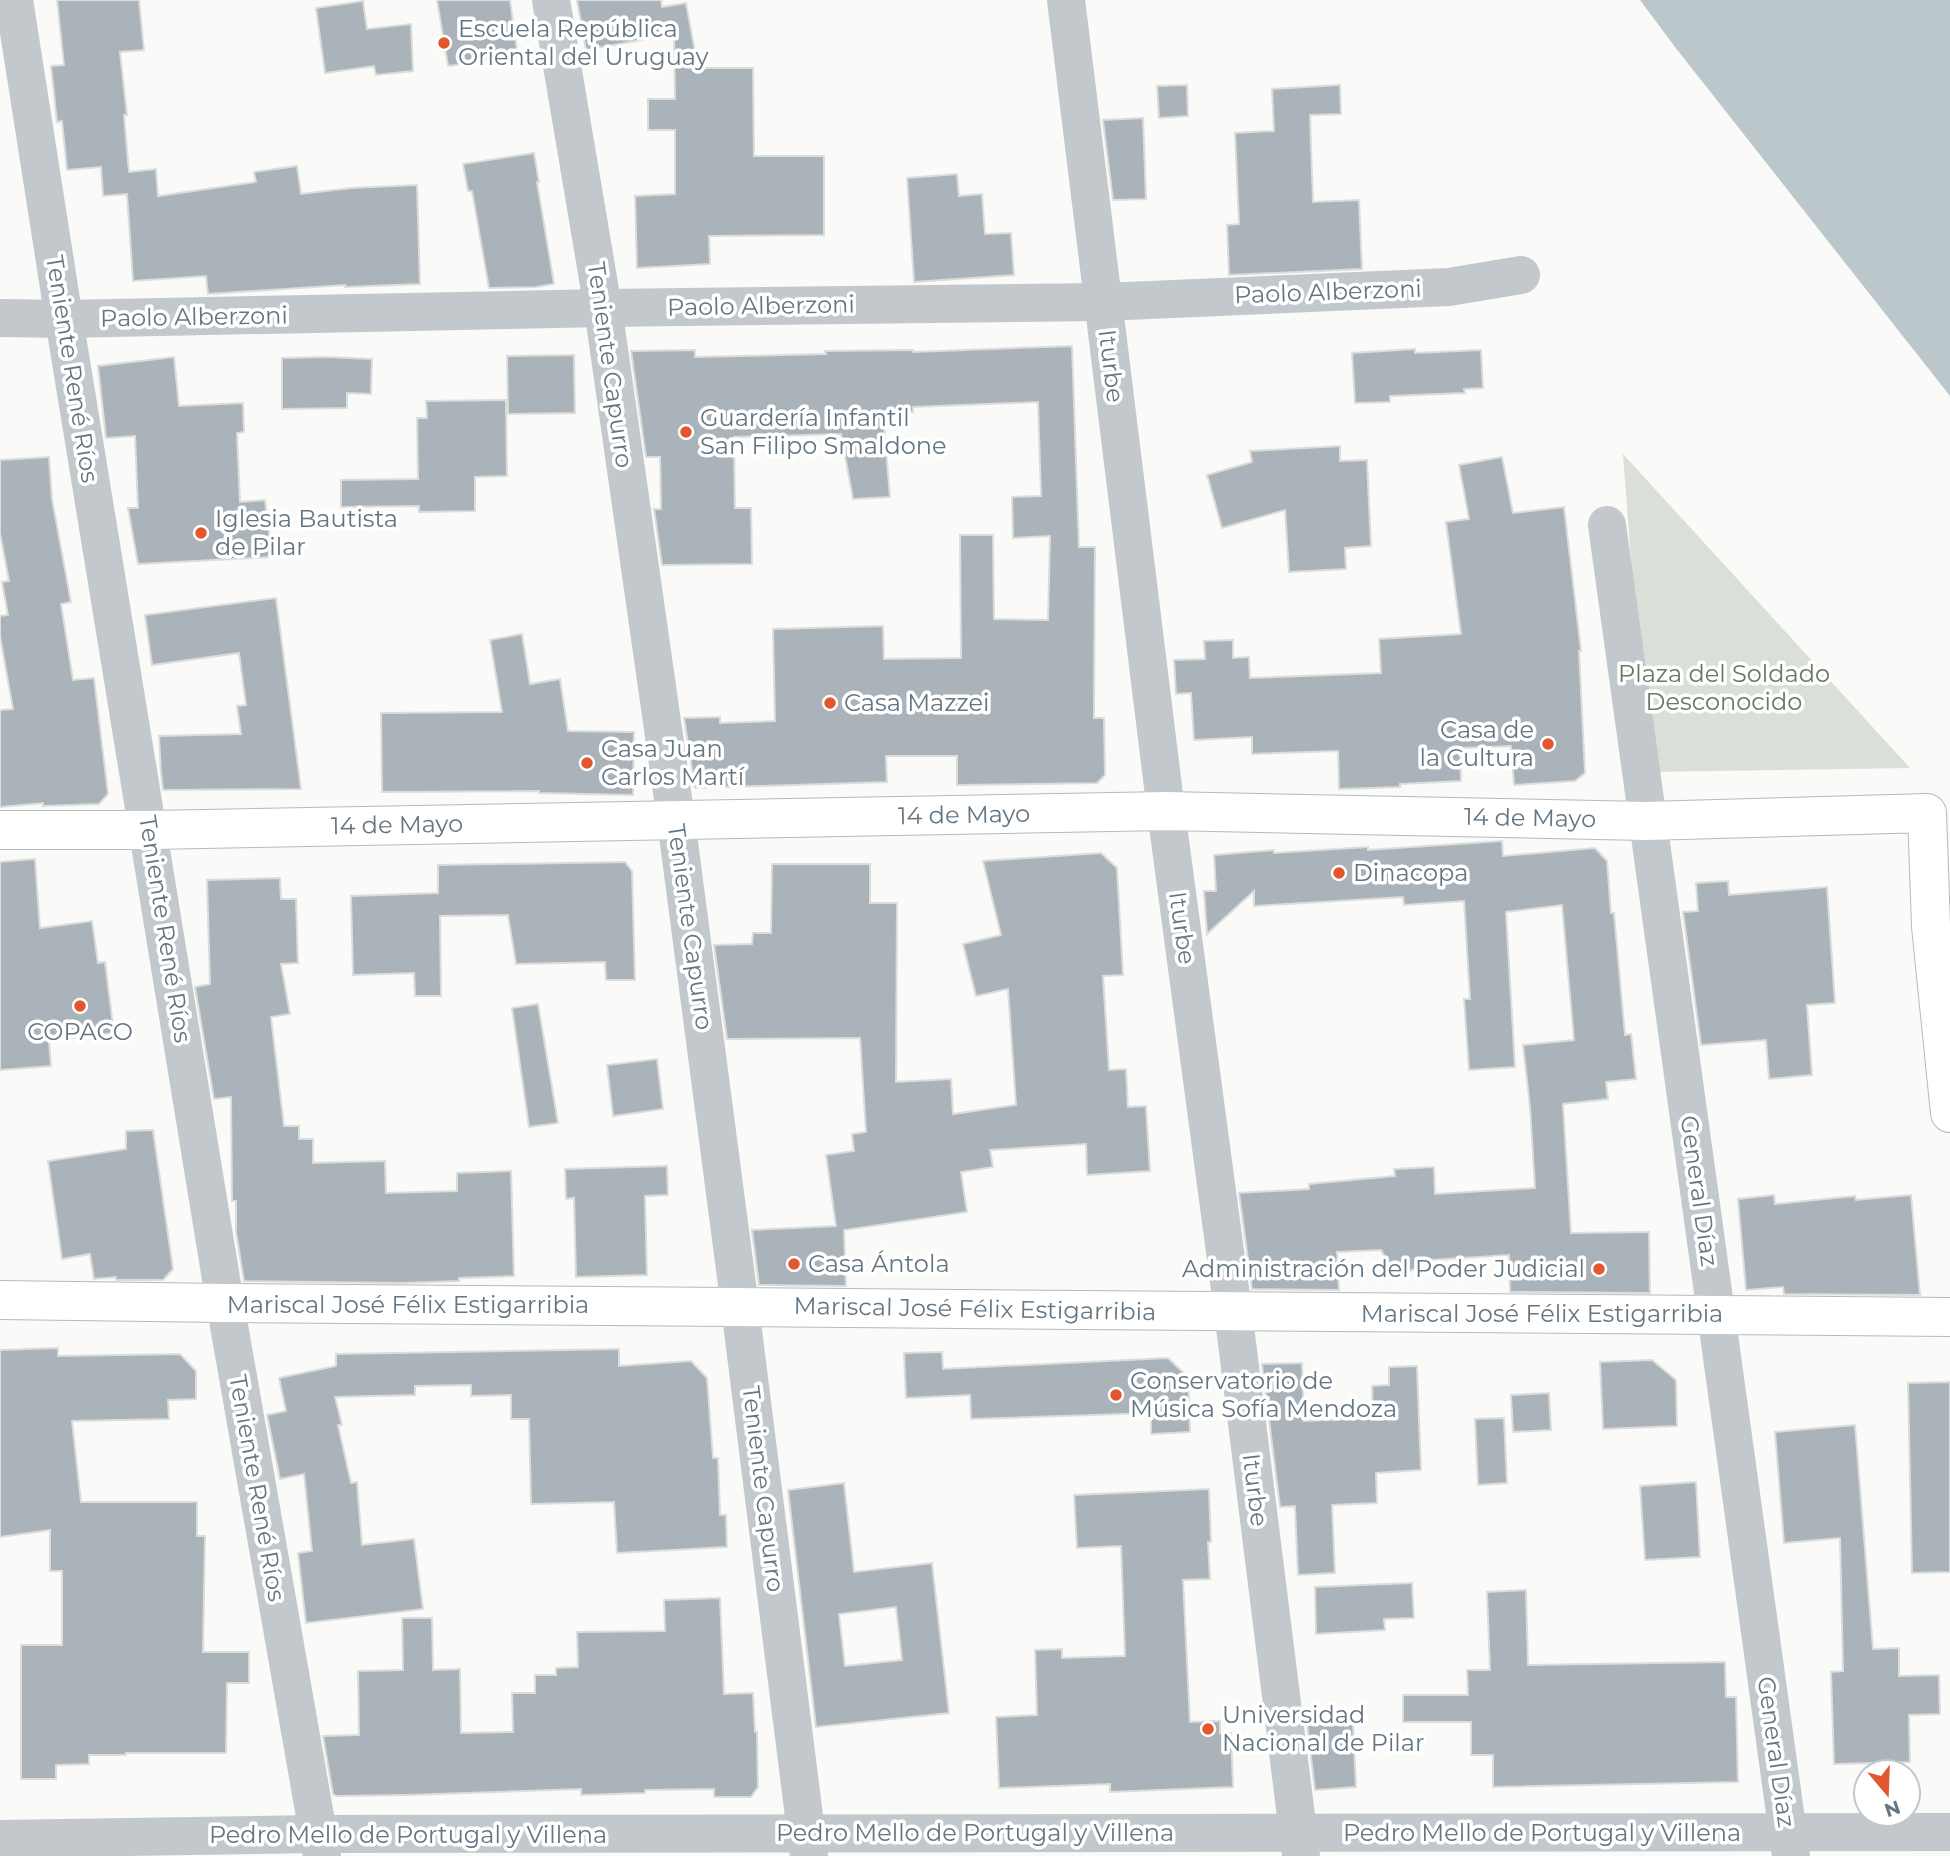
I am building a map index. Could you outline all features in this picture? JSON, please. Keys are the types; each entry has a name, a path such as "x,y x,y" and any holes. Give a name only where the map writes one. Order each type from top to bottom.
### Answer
{"main road":[{"name":"14 de Mayo","path":"0,830 149,830 1166,811 1646,821 1927,813 1931,926 1950,1114"},
{"name":"Mariscal José Félix Estigarribia","path":"0,1300 1950,1317"}],"street":[{"name":"Teniente René Ríos","path":"14,0 225,1303 320,1845"},
{"name":"Teniente Capurro","path":"551,0 603,308 676,820 807,1845"},
{"name":"Iturbe","path":"1066,0 1166,811 1233,1311 1300,1844"},
{"name":"Paolo Alberzoni","path":"0,318 1103,302 1450,287 1521,275"},
{"name":"General Díaz","path":"1607,525 1789,1844"},
{"name":"Pedro Mello de Portugal y Villena","path":"0,1839 320,1845 1789,1844 1950,1832"}],"green space":[{"name":"Plaza del Soldado Desconocido","path":"1623,454 1910,768 1647,772"}],"shaded area":[{"path":"1640,0 1950,0 1950,396 1675,47"}],"building":[{"path":"57,0 139,0 144,50 120,52 127,115 124,115 129,172 156,169 158,196 256,182 254,172 297,166 301,194 351,188 417,185 420,284 345,285 208,294 206,276 133,281 127,194 103,196 101,167 67,170 62,121 57,122 51,66 64,65"},
{"path":"437,0 510,0 518,57 448,66"},
{"path":"577,0 661,0 662,7 686,3 698,68 753,68 754,156 824,156 824,235 709,236 710,264 637,268 635,196 675,194 675,130 648,130 648,99 675,99 674,34 586,50"},
{"path":"363,1 367,29 411,24 413,71 376,75 374,66 325,73 316,8"},
{"path":"1187,85 1188,116 1159,118 1157,86"},
{"path":"1340,85 1341,114 1310,115 1313,202 1359,200 1362,269 1229,275 1227,225 1239,224 1235,133 1274,131 1272,89"},
{"path":"1143,118 1146,199 1113,200 1103,120"},
{"path":"534,153 554,284 489,288 472,191 468,191 463,164"},
{"path":"957,174 959,196 982,194 985,234 1011,233 1014,275 914,282 907,178"},
{"path":"1072,346 1079,547 1095,547 1094,718 1104,718 1105,775 1097,783 957,785 957,756 886,756 887,782 695,788 684,718 720,717 720,723 775,721 773,629 883,626 884,659 961,658 960,535 993,535 994,619 1048,620 1050,536 1013,538 1012,497 1041,496 1038,402 913,407 913,412 883,413 890,497 853,499 841,434 734,437 735,508 751,508 752,564 662,565 654,509 661,509 660,457 646,457 631,351 695,350 695,357 826,354 825,351 913,352"},
{"path":"1415,349 1415,353 1481,350 1483,388 1464,389 1465,393 1390,396 1390,402 1355,403 1352,353"},
{"path":"574,355 575,413 508,414 507,356"},
{"path":"174,357 179,406 243,403 244,432 237,433 240,502 265,500 272,557 138,564 128,508 138,508 135,436 106,438 98,366"},
{"path":"282,358 372,359 371,394 347,393 347,408 282,409"},
{"path":"506,400 507,476 475,477 475,511 419,512 419,506 341,507 341,480 418,479 417,418 427,418 426,401"},
{"path":"1340,446 1340,461 1367,460 1371,546 1345,548 1346,569 1289,572 1285,510 1222,528 1207,475 1252,462 1250,451"},
{"path":"49,457 52,499 71,602 61,604 73,680 94,678 108,794 99,804 43,806 43,803 0,807 0,710 13,709 0,636 0,616 8,615 2,582 9,581 0,533 0,460"},
{"path":"1502,457 1513,513 1564,507 1581,651 1585,773 1575,781 1514,785 1511,746 1460,748 1461,781 1339,789 1338,751 1252,754 1252,737 1194,740 1191,693 1176,694 1174,660 1205,659 1204,641 1233,640 1233,658 1249,657 1250,678 1381,673 1379,639 1461,634 1446,522 1469,519 1459,465"},
{"path":"276,598 301,789 163,790 159,736 241,734 237,706 246,705 239,653 152,665 145,615"},
{"path":"522,634 530,684 560,679 568,731 634,732 633,795 539,791 382,792 381,713 502,712 490,640"},
{"path":"1502,841 1503,856 1595,848 1607,861 1625,1035 1631,1034 1636,1079 1606,1082 1608,1099 1563,1104 1571,1233 1649,1232 1650,1293 1510,1292 1509,1255 1431,1260 1397,1278 1381,1250 1337,1252 1339,1290 1252,1289 1239,1193 1309,1189 1309,1184 1395,1176 1394,1169 1434,1167 1435,1194 1535,1188 1523,1045 1574,1040 1562,905 1506,912 1515,1067 1469,1070 1464,999 1470,999 1464,901 1404,905 1403,897 1254,906 1254,891 1207,934 1204,891 1216,891 1214,855 1274,850 1274,853 1368,847 1368,850"},
{"path":"1101,853 1117,868 1123,975 1103,976 1109,1070 1126,1069 1128,1107 1146,1106 1150,1171 1087,1175 1086,1144 990,1150 993,1167 961,1172 967,1212 844,1230 846,1286 759,1285 752,1230 836,1226 826,1155 854,1151 852,1134 866,1132 860,1038 727,1039 714,945 752,944 753,933 771,933 772,864 870,864 870,903 897,903 896,1082 951,1079 953,1114 1016,1105 1008,989 976,996 963,944 1001,935 983,861"},
{"path":"35,859 40,928 92,921 98,963 105,962 114,1033 49,1041 51,1066 0,1070 0,862"},
{"path":"625,862 632,871 635,980 606,980 605,962 516,964 508,915 440,916 441,996 415,996 414,973 353,975 351,896 438,893 438,865"},
{"path":"280,878 281,899 296,899 298,963 281,964 290,1014 271,1017 284,1126 299,1126 299,1139 313,1139 313,1163 385,1161 386,1193 457,1191 457,1173 511,1171 514,1276 402,1283 244,1281 236,1232 236,1201 232,1201 231,1097 214,1099 195,987 210,984 207,880"},
{"path":"1728,881 1729,895 1827,887 1835,1003 1807,1005 1812,1075 1769,1079 1766,1040 1701,1045 1683,912 1698,911 1696,883"},
{"path":"538,1004 558,1123 529,1127 512,1008"},
{"path":"657,1059 663,1109 613,1116 607,1065"},
{"path":"153,1130 173,1269 163,1280 116,1280 116,1277 94,1279 90,1254 62,1259 48,1161 126,1149 126,1131"},
{"path":"667,1166 668,1195 645,1196 647,1275 576,1277 574,1198 566,1199 565,1169"},
{"path":"1774,1195 1775,1204 1855,1196 1856,1200 1911,1195 1920,1295 1784,1294 1783,1287 1746,1290 1738,1199"},
{"path":"58,1348 58,1356 180,1354 196,1371 196,1399 168,1400 169,1419 72,1421 81,1502 197,1502 197,1536 205,1536 203,1652 249,1652 249,1683 227,1683 226,1753 89,1755 89,1764 56,1765 56,1779 21,1779 21,1645 62,1645 62,1571 50,1571 50,1530 0,1537 0,1350"},
{"path":"619,1349 619,1366 691,1361 707,1378 713,1458 718,1458 720,1515 726,1515 727,1547 617,1553 614,1502 531,1504 529,1419 511,1419 511,1395 471,1396 471,1385 415,1386 415,1395 335,1397 342,1425 338,1425 351,1483 357,1482 362,1545 414,1539 423,1609 306,1623 298,1553 312,1551 304,1474 280,1479 267,1415 286,1411 279,1378 336,1366 336,1354"},
{"path":"942,1352 943,1369 1168,1358 1188,1377 1190,1432 1151,1434 1151,1413 971,1419 970,1395 906,1398 904,1353"},
{"path":"1652,1360 1676,1380 1677,1426 1603,1429 1600,1362"},
{"path":"1302,1363 1304,1421 1373,1418 1372,1386 1389,1385 1389,1367 1417,1366 1421,1470 1376,1473 1377,1503 1332,1505 1335,1573 1298,1575 1295,1506 1280,1507 1262,1364"},
{"path":"1950,1382 1950,1572 1912,1573 1908,1383"},
{"path":"1549,1393 1551,1430 1513,1432 1511,1395"},
{"path":"1504,1418 1507,1483 1478,1485 1475,1419"},
{"path":"1855,1425 1873,1649 1899,1648 1899,1676 1939,1675 1940,1714 1909,1715 1910,1758 1852,1758 1852,1764 1834,1764 1831,1672 1843,1671 1840,1538 1784,1543 1775,1432"},
{"path":"1696,1482 1700,1557 1645,1560 1640,1486"},
{"path":"844,1483 854,1572 932,1563 949,1713 816,1727 788,1490","holes":["896,1607 902,1660 845,1666 839,1614"]},
{"path":"1209,1489 1210,1579 1183,1580 1190,1722 1220,1721 1220,1733 1231,1733 1233,1787 1110,1792 1110,1784 999,1788 996,1717 1037,1715 1035,1650 1062,1649 1062,1658 1125,1656 1121,1546 1077,1548 1074,1495"},
{"path":"1412,1583 1414,1618 1384,1619 1385,1630 1316,1634 1315,1587"},
{"path":"1526,1590 1528,1665 1725,1662 1726,1697 1736,1697 1738,1782 1493,1787 1493,1755 1471,1755 1471,1722 1403,1722 1403,1695 1468,1695 1467,1670 1490,1670 1487,1592"},
{"path":"720,1598 724,1694 753,1693 758,1787 751,1797 714,1797 714,1789 645,1790 645,1793 581,1795 581,1789 406,1795 333,1794 323,1736 359,1735 358,1671 403,1670 402,1618 432,1618 433,1670 460,1669 461,1733 513,1732 512,1693 535,1693 535,1675 556,1675 556,1668 578,1667 577,1632 665,1631 664,1600"},
{"path":"1353,1722 1356,1787 1315,1790 1307,1724"}],"place":[{"name":"Escuela República Oriental del Uruguay","path":"444,43"},
{"name":"Guardería Infantil San Filipo Smaldone","path":"686,432"},
{"name":"Iglesia Bautista de Pilar","path":"201,533"},
{"name":"Casa Mazzei","path":"830,703"},
{"name":"Casa de la Cultura","path":"1548,744"},
{"name":"Casa Juan Carlos Martí","path":"587,763"},
{"name":"Dinacopa","path":"1339,873"},
{"name":"COPACO","path":"80,1006"},
{"name":"Casa Ántola","path":"794,1264"},
{"name":"Administración del Poder Judicial","path":"1599,1269"},
{"name":"Conservatorio de Música Sofía Mendoza","path":"1116,1395"},
{"name":"Universidad Nacional de Pilar","path":"1208,1729"}]}
